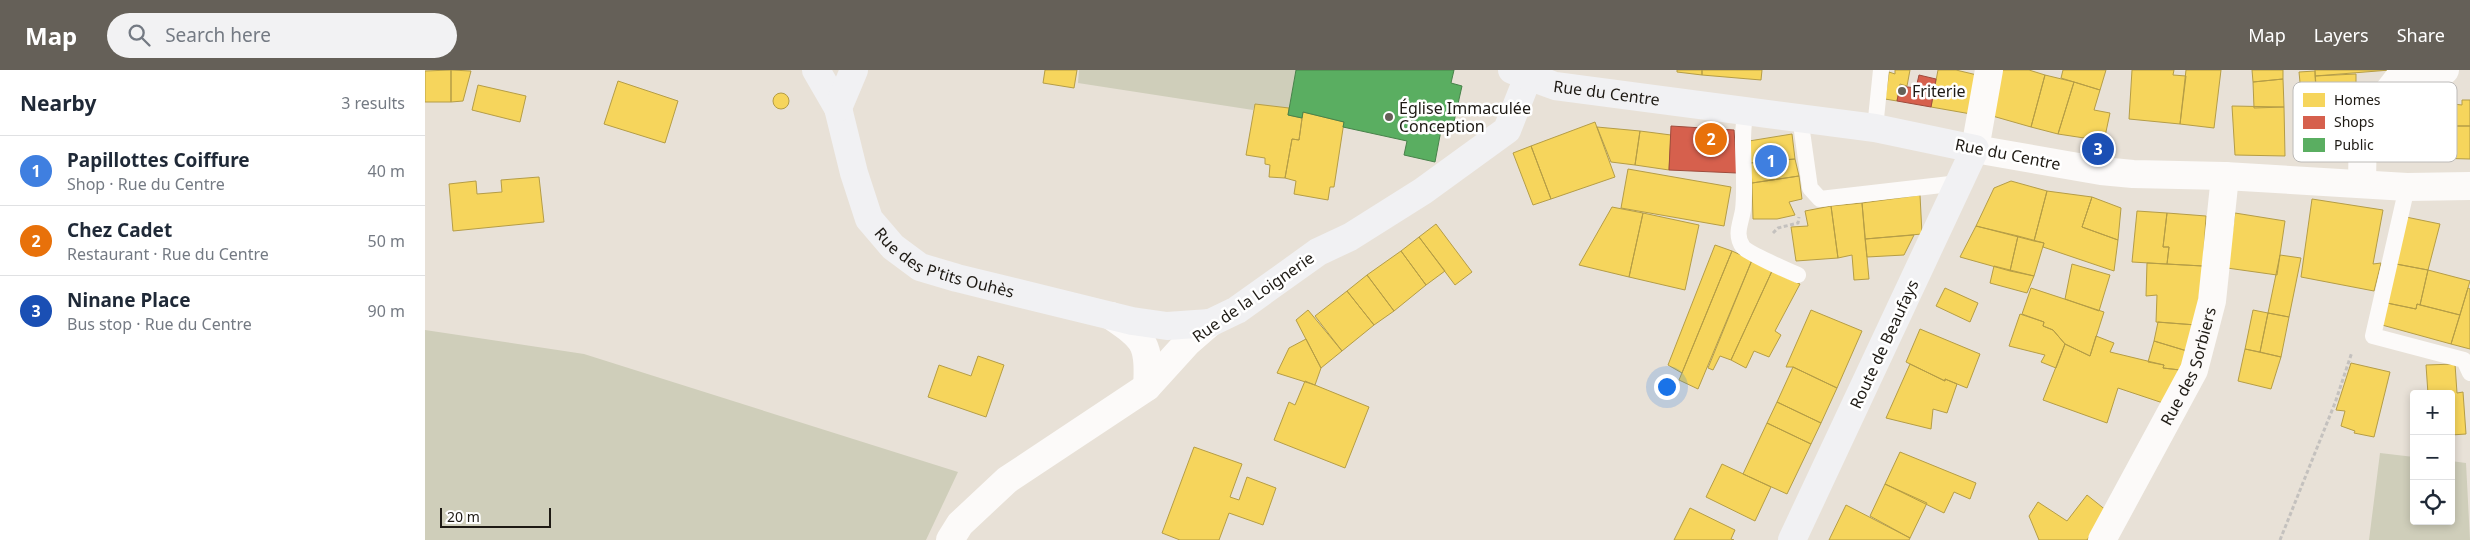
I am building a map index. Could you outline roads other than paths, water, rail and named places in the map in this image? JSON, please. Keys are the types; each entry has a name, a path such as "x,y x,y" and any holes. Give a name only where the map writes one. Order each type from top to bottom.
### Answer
{"street":[{"name":"Rue des P'tits Ouhès","path":"816,70 838,108 850,157 869,219 893,247 920,267 1111,316 1167,326 1210,323"},
{"path":"838,108 854,70"},
{"path":"1975,149 1989,70"},
{"path":"2395,82 2397,80 2445,70"},
{"name":"Rue du Centre","path":"1522,72 1555,86 1875,128 1975,149 2101,171 2407,187 2470,186"},
{"name":"Rue de la Loignerie","path":"950,540 960,524 1007,480 1147,387 1187,343 1210,323 1237,310 1318,252 1350,237 1423,191 1507,130 1522,72"},
{"name":"Route de Beaufays","path":"1792,540 1975,149"},
{"path":"2362,162 2362,184"},
{"name":"Rue des Sorbiers","path":"2102,540 2194,370 2212,301 2225,176"},
{"name":"Rue des P'tits Ouhès","path":"1111,316 1140,337 1146,351 1147,387"}],"lane":[{"path":"1875,128 1881,70"},
{"path":"1746,110 1742,131 1745,183 1738,234 1744,248 1798,276"},
{"path":"1800,117 1810,188 1820,199 1843,198 1959,183"},
{"path":"2407,187 2373,336 2464,360 2470,373"}],"place":[{"name":"Friterie","path":"1902,91"},
{"name":"Église Immaculée Conception","path":"1389,117"},
{"name":"Chez Cadet","path":"1711,139"},
{"name":"Ninane Place","path":"2098,149"},
{"name":"Papillottes Coiffure","path":"1771,161"}]}
